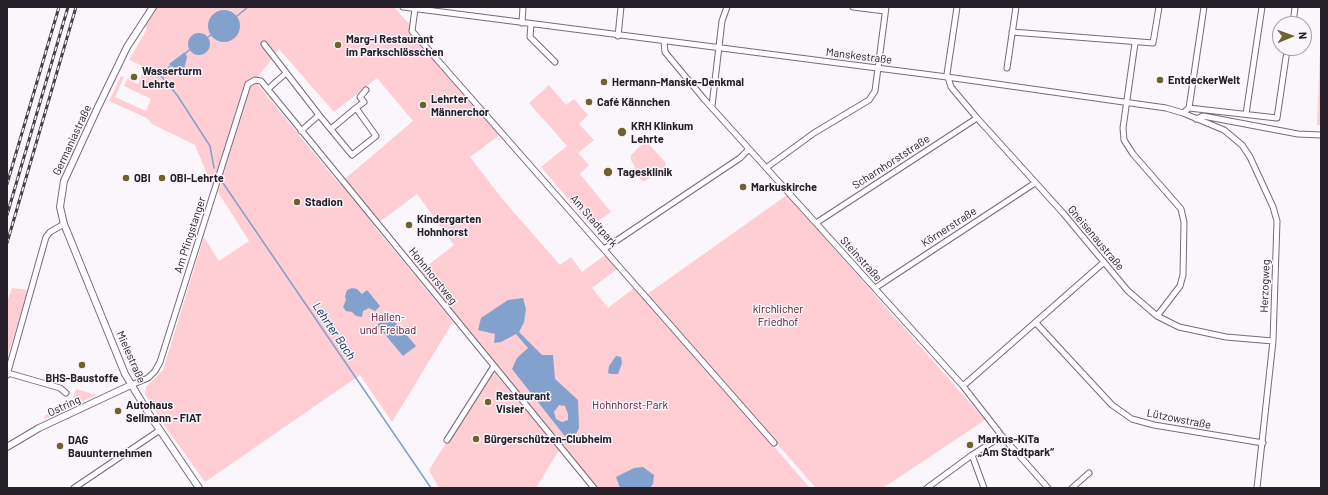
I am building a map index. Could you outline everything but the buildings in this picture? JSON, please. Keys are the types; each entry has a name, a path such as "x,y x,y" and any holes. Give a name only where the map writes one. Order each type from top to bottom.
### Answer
{"street":[{"name":"Germaniastraße","path":"64,224 60,207 64,181 121,58 153,7"},
{"name":"Manskestraße","path":"403,7 664,42 947,77 1166,108 1196,118 1203,116 1298,134 1321,135"},
{"path":"522,23 523,7"},
{"path":"618,36 621,7"},
{"path":"712,106 722,21 727,7"},
{"path":"766,168 814,133 869,100 875,91 886,9 853,7"},
{"path":"947,77 957,7"},
{"path":"1007,68 1016,7"},
{"path":"1012,32 1135,43 1153,43 1159,7"},
{"path":"1190,108 1204,7"},
{"path":"1246,114 1262,7"},
{"name":"Am Stadtpark","path":"415,9 412,31 774,443"},
{"path":"532,24 530,37 555,62"},
{"name":"Steinstraße","path":"664,42 665,52 704,99 712,106 963,386 1002,436 1048,488"},
{"path":"1135,43 1123,128 1124,140 1133,154 1181,209 1184,222 1183,275 1180,286 1157,316"},
{"path":"264,44 352,155 376,136 356,108"},
{"path":"1183,113 1190,108 1277,118 1286,57"},
{"path":"268,89 286,73"},
{"name":"Gneisenaustraße","path":"947,77 951,87 1063,213 1103,263 1128,291 1157,316 1179,327 1226,337 1272,341"},
{"name":"Hohnhorstweg","path":"255,80 261,81 303,130 594,488"},
{"name":"Am Pfingstanger","path":"132,385 148,378 155,371 160,362 248,84 255,80"},
{"path":"331,129 364,102 360,97 366,90"},
{"path":"303,130 320,115"},
{"name":"Scharnhorststraße","path":"816,223 977,118"},
{"name":"Herzogweg","path":"1196,118 1224,130 1242,145 1250,157 1276,215 1277,221 1272,341 1263,443 1257,488"},
{"path":"604,249 740,158 749,149"},
{"name":"Körnerstraße","path":"875,288 1035,183"},
{"path":"64,224 50,232 46,237 7,374 60,388 66,393"},
{"name":"Mielestraße","path":"64,224 132,385 199,488"},
{"path":"963,386 1103,263"},
{"name":"Lützowstraße","path":"1036,323 1112,405 1132,419 1161,426 1263,443"},
{"path":"447,440 494,366"},
{"name":"Ostring","path":"7,447 39,428 132,385"},
{"path":"74,488 160,430"},
{"path":"927,488 972,455 1002,436"},
{"path":"972,455 984,488"},
{"path":"1072,488 1089,473"}],"green space":[{"path":"157,7 394,7 505,131 470,157 504,201 560,265 571,257 582,272 605,255 617,269 592,288 608,308 634,288 641,294 810,488 595,488 418,273 454,245 417,194 374,226 345,191 453,322 392,422 360,375 205,482 167,429 145,394 146,387 163,370 204,237 219,261 249,241 218,192 221,184 212,186 195,145 152,124 147,118 109,101 121,76 124,77 115,97 146,111 151,99 124,86 127,79 138,84 145,67 129,60 147,29 145,26","holes":["279,49 334,112 377,78 413,121 339,184 255,81"]},
{"path":"1320,52 1321,125 1317,125"},
{"path":"549,85 566,105 574,99 588,115 579,124 594,140 578,153 589,165 580,174 611,212 591,226 541,167 567,146 529,103"},
{"path":"648,143 666,165 664,169 645,181 642,181 634,171 635,167 631,160 631,155 641,145"},
{"name":"kirchlicher Friedhof","path":"787,195 985,420 883,488 816,488 646,295"},
{"path":"12,288 28,290 7,358 7,302"},
{"path":"493,371 559,450 536,488 439,488 429,470"},
{"path":"76,389 96,395 45,419 44,416 68,405 65,399 72,401"}],"water":[{"path":"221,10 227,10 237,17 240,26 239,32 233,39 227,42 221,42 211,35 208,29 208,23 215,13"},
{"path":"199,33 207,36 210,44 207,52 199,55 191,52 188,44 191,36"},
{"path":"185,52 187,57 184,69 180,73 169,64"},
{"path":"352,288 357,289 362,294 367,290 380,306 375,311 369,308 363,311 362,317 346,311 343,307 346,300 345,296 347,290"},
{"path":"523,298 526,309 524,322 519,332 542,355 553,355 555,379 578,400 579,428 573,440 567,439 512,369 517,358 528,348 516,334 501,342 494,343 495,334 478,330 481,318 508,300","holes":["559,405 565,406 568,414 568,420 562,422 556,419 554,412"]},
{"path":"389,315 416,346 403,356 377,325"},
{"path":"616,356 621,357 622,363 618,374 608,373 609,366"},
{"path":"643,467 654,475 653,484 650,488 620,488 616,477 634,468"}],"waterway":[{"path":"237,16 248,7"},
{"path":"186,53 189,50"},
{"name":"Lehrter Bach","path":"170,66 161,76 177,95 210,146 214,168"},
{"name":"Lehrter Bach","path":"223,183 431,488"}],"railway":[{"path":"7,184 59,7"},
{"path":"7,215 68,7"},
{"path":"7,243 76,7"}],"place":[{"name":"Marg-i Restaurant im Parkschlösschen","path":"338,45"},
{"name":"Wasserturm Lehrte","path":"134,77"},
{"name":"EntdeckerWelt","path":"1160,80"},
{"name":"Hermann-Manske-Denkmal","path":"604,82"},
{"name":"Café Kännchen","path":"589,102"},
{"name":"Lehrter Männerchor","path":"423,105"},
{"name":"KRH Klinkum Lehrte","path":"622,132"},
{"name":"Tagesklinik","path":"608,172"},
{"name":"OBI","path":"126,178"},
{"name":"OBI-Lehrte","path":"162,178"},
{"name":"Markuskirche","path":"743,187"},
{"name":"Stadion","path":"297,202"},
{"name":"Kindergarten Hohnhorst","path":"409,225"},
{"name":"BHS-Baustoffe","path":"82,365"},
{"name":"Restaurant Visier","path":"488,402"},
{"name":"Autohaus Sellmann - FIAT","path":"118,411"},
{"name":"Bürgerschützen-Clubheim","path":"476,439"},
{"name":"Markus-KiTa „Am Stadtpark“","path":"970,445"},
{"name":"DAG Bauunternehmen","path":"60,446"}],"park label":[{"name":"Hallen- und Freibad","path":"388,323"},
{"name":"Hohnhorst-Park","path":"630,405"}]}
